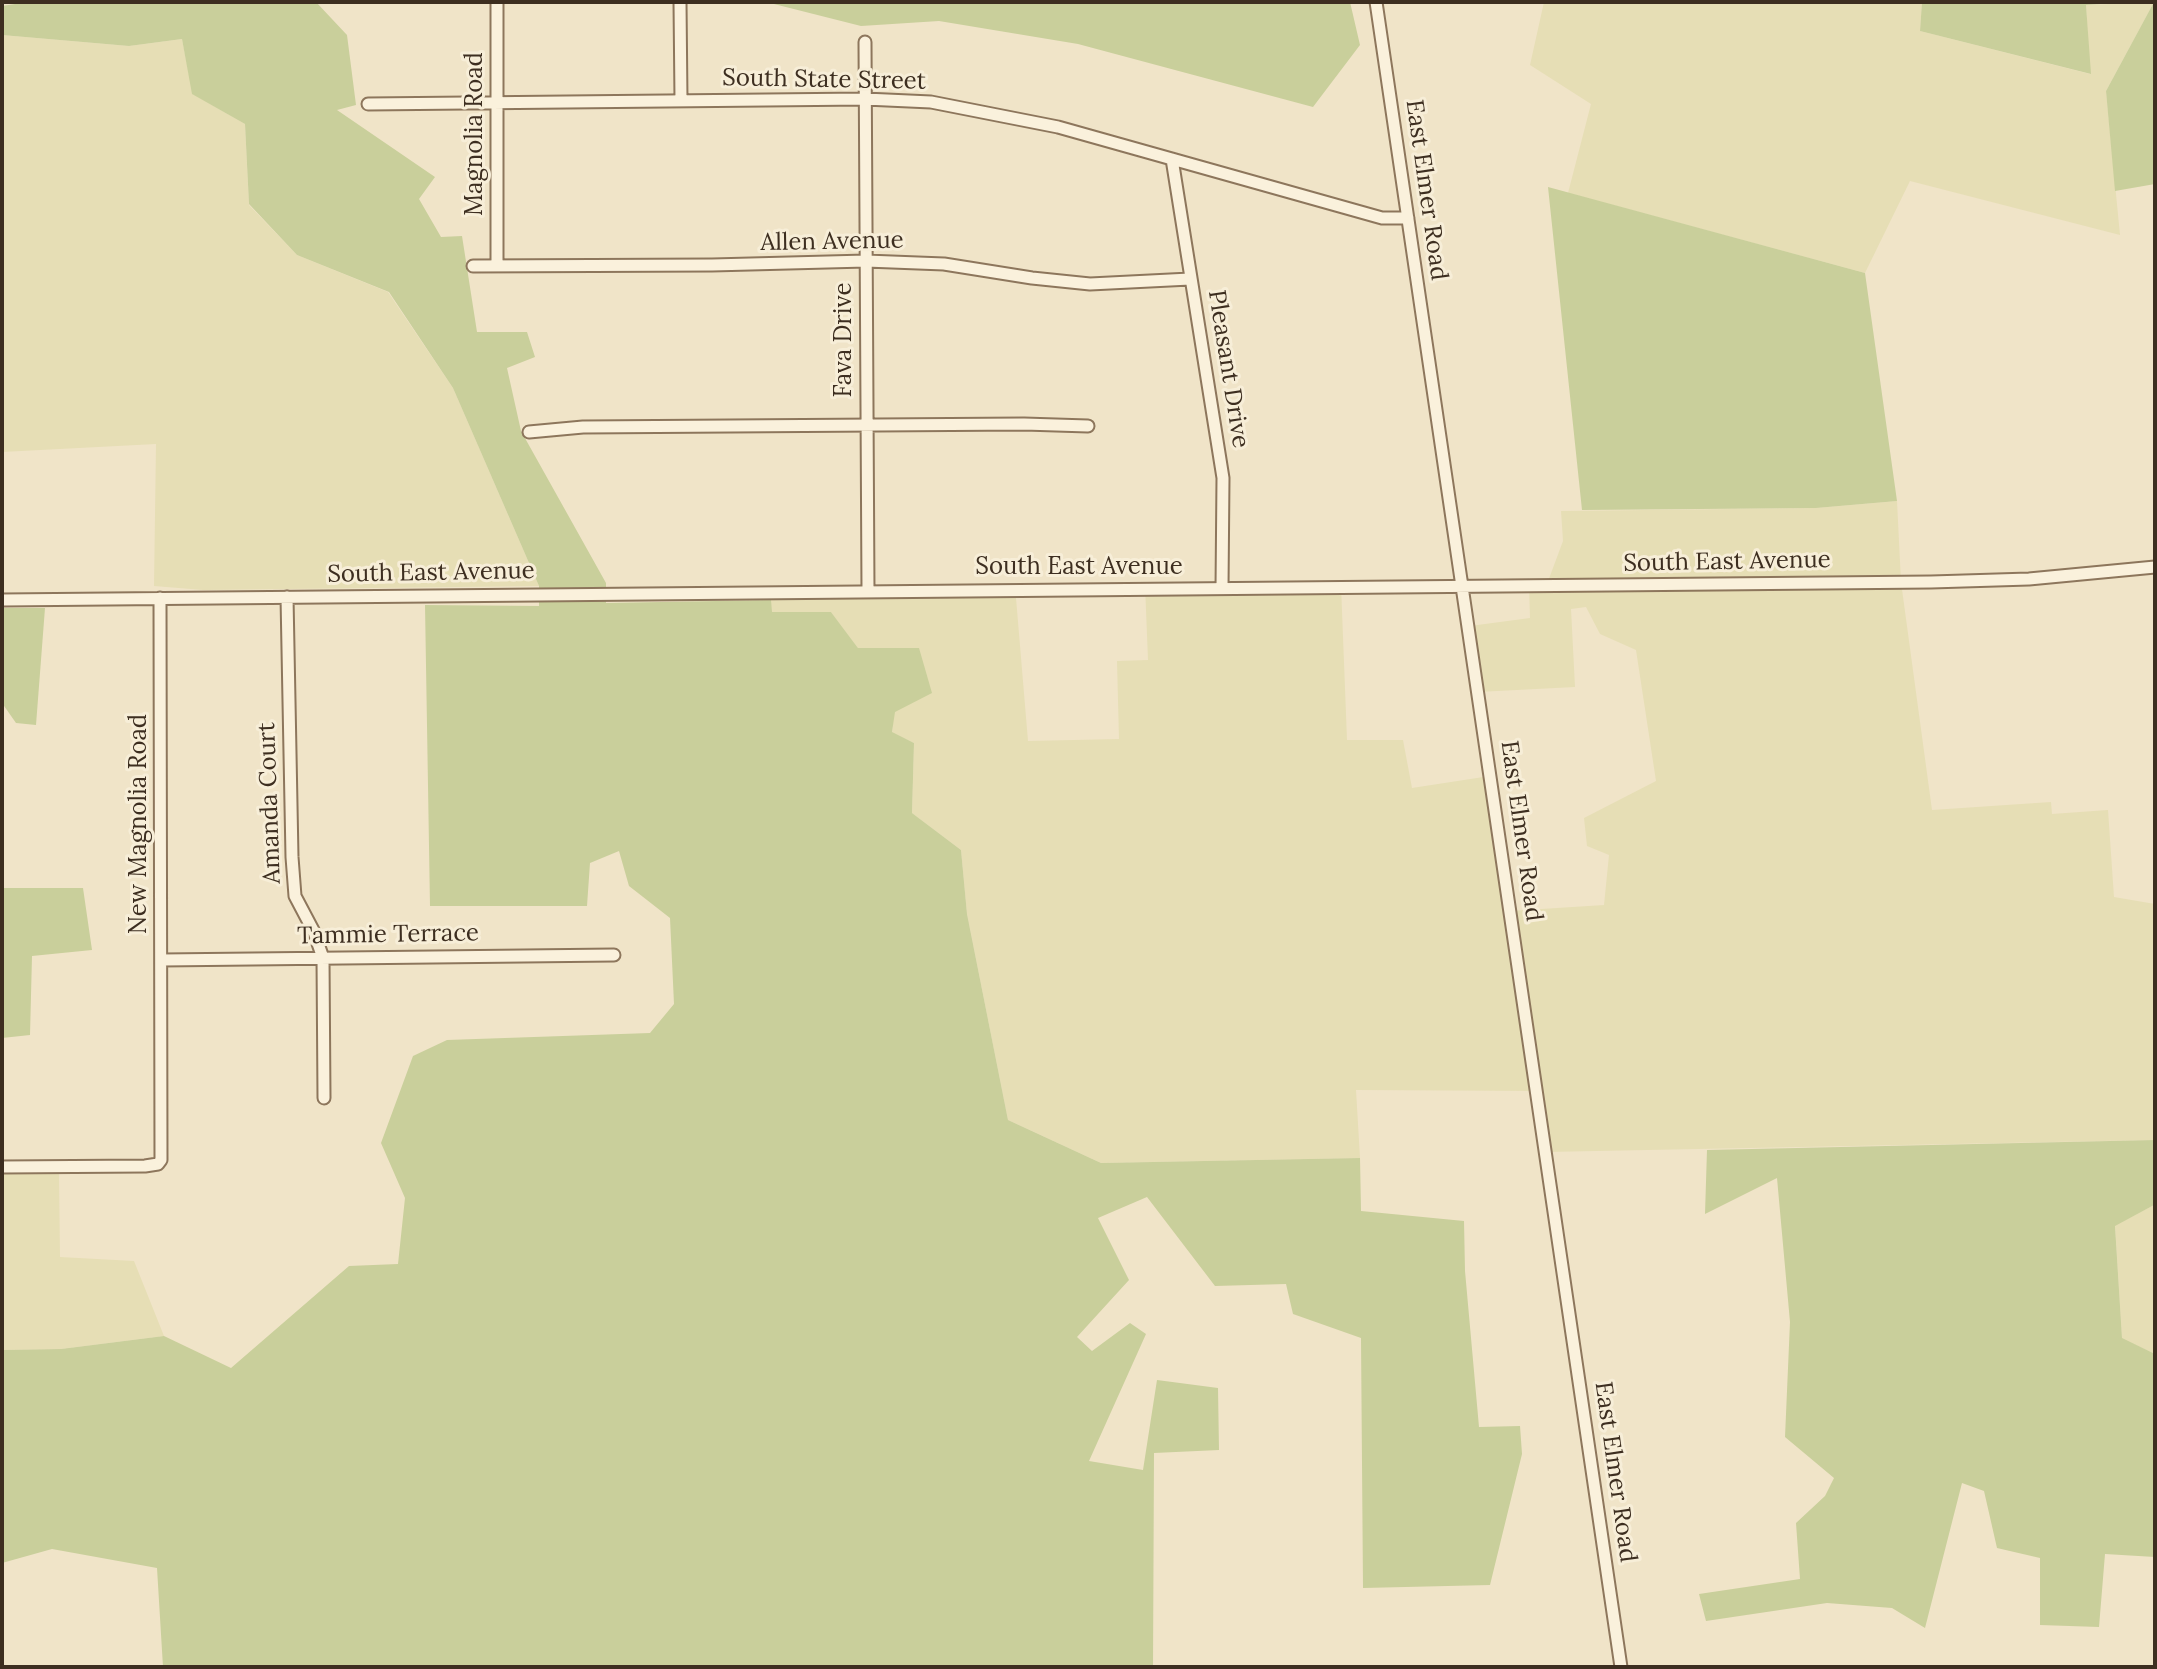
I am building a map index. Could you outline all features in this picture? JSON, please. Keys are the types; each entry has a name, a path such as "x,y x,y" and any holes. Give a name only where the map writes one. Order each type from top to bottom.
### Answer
{"street":[{"name":"Magnolia Road","path":"497,2 497,266"},
{"path":"680,2 681,100"},
{"name":"East Elmer Road","path":"1376,2 1621,1667"},
{"name":"Fava Drive","path":"865,42 868,590"},
{"name":"South State Street","path":"368,104 865,99 956,106 1058,127 1382,218 1408,218"},
{"name":"Pleasant Drive","path":"1172,159 1223,478 1222,588"},
{"name":"Allen Avenue","path":"473,266 866,261 944,264 1090,284 1190,279"},
{"path":"529,432 601,428 1088,426"},
{"name":"South East Avenue","path":"2,600 1971,581 2155,567"},
{"name":"Amanda Court","path":"287,597 292,857 295,896 314,932 323,958 324,1098"},
{"name":"New Magnolia Road","path":"2,1167 158,1164 163,1151 160,598"},
{"name":"Tammie Terrace","path":"162,960 614,955"}],"shaded area":[{"path":"1544,2 1922,2 1920,31 2090,74 2086,5 2154,2 2106,91 2120,235 1910,181 1865,273 1568,193 1591,104 1530,65"},
{"path":"2,35 129,46 182,39 193,94 245,124 249,205 297,255 388,292 453,388 539,586 203,590 154,586 156,444 2,452"},
{"path":"1897,501 1901,582 1932,810 2051,802 2052,814 2108,810 2114,897 2155,904 2155,1140 1546,1152 1538,1091 1356,1090 1360,1158 1101,1163 1008,1120 967,914 961,850 912,813 914,743 892,733 894,712 858,648 831,612 771,612 770,591 1015,586 1028,741 1119,739 1117,661 1148,660 1145,585 1341,585 1347,740 1403,740 1412,788 1490,776 1510,911 1604,905 1609,855 1587,846 1584,818 1656,781 1636,650 1600,634 1586,607 1571,609 1575,687 1478,692 1470,626 1530,618 1529,584 1547,584 1563,541 1561,511 1816,508"},
{"path":"2,1174 59,1174 60,1257 134,1261 164,1336 61,1349 2,1350"},
{"path":"2155,1201 2155,1354 2122,1339 2115,1225 2154,1205"}],"green space":[{"path":"28,2 316,2 347,35 356,105 337,110 435,177 419,199 441,237 462,236 477,332 527,332 535,357 507,368 521,431 606,583 606,603 771,600 772,612 831,612 858,648 919,648 932,693 895,712 892,732 914,743 912,813 961,850 967,914 1008,1120 1101,1163 1360,1158 1361,1211 1464,1221 1465,1271 1479,1427 1520,1426 1522,1454 1490,1585 1363,1588 1361,1338 1293,1314 1286,1284 1215,1286 1147,1197 1098,1218 1129,1280 1077,1337 1092,1351 1130,1323 1146,1334 1089,1461 1143,1470 1157,1380 1218,1388 1219,1450 1154,1453 1153,1667 163,1667 157,1568 52,1549 2,1563 2,1350 61,1349 164,1336 231,1368 349,1266 398,1264 405,1198 381,1143 413,1056 447,1040 650,1033 674,1004 670,918 629,886 619,851 590,863 587,906 430,906 425,605 539,606 539,586 453,388 389,292 297,255 249,204 245,124 192,94 182,39 129,46 2,35 2,6"},
{"path":"766,2 1350,2 1360,45 1313,107 1078,44 939,21 861,26"},
{"path":"1922,2 2131,2 2086,5 2091,74 1920,31"},
{"path":"2154,2 2155,184 2115,191 2106,91"},
{"path":"1548,187 1865,273 1897,501 1816,508 1582,510"},
{"path":"2,608 45,608 36,725 16,723 2,703"},
{"path":"2,888 83,888 92,950 32,956 30,1035 2,1038"},
{"path":"2155,1140 2154,1205 2115,1226 2122,1338 2155,1354 2155,1557 2105,1554 2099,1627 2040,1625 2040,1558 1997,1548 1984,1491 1962,1483 1925,1628 1892,1608 1827,1603 1706,1621 1699,1594 1800,1579 1796,1523 1825,1496 1834,1478 1785,1437 1790,1322 1777,1178 1705,1214 1707,1150"}]}
